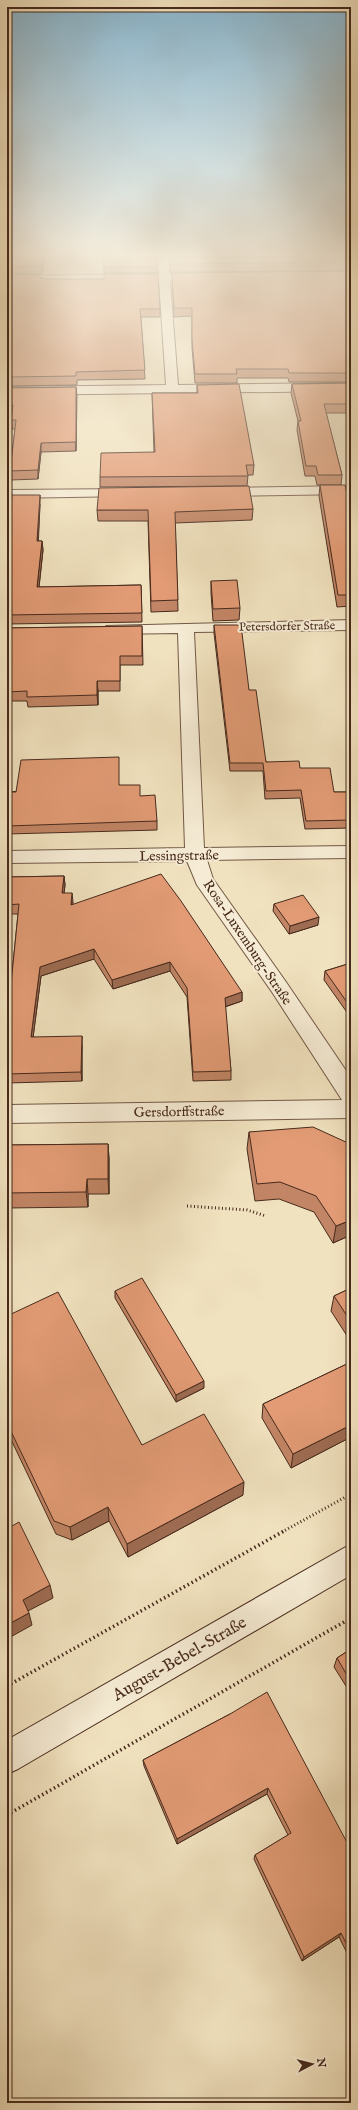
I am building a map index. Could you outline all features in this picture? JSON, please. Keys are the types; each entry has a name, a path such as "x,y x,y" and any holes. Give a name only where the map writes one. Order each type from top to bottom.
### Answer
{"street":[{"path":"170,355 172,389"},
{"path":"7,391 350,387 351,399"},
{"path":"204,492 351,490"},
{"path":"7,494 144,492"},
{"name":"Petersdorfer Straße","path":"99,630 351,625"},
{"name":"Rosa-Luxemburg-Straße","path":"186,628 195,855 204,880 279,987 351,1096"},
{"name":"Lessingstraße","path":"7,857 351,852"},
{"name":"Gersdorffstraße","path":"7,1114 351,1109"},
{"name":"August-Bebel-Straße","path":"7,1758 351,1559"}],"path":[{"path":"187,1206 247,1210 266,1216"},
{"path":"7,1686 351,1494"},
{"path":"7,1815 351,1618"}],"building":[{"path":"7,355 144,355 145,370 76,372 76,376 7,377"},
{"path":"193,355 351,355 351,373 289,373 288,369 236,369 237,374 195,374"},
{"path":"351,383 351,404 324,404 342,475 318,475 316,466 306,466 298,421 301,421 292,384"},
{"path":"239,384 254,465 246,465 248,476 100,477 101,453 155,452 152,393 198,393 197,385"},
{"path":"76,387 76,442 41,443 38,470 10,471 16,420 11,420 13,405 7,405 7,388"},
{"path":"320,485 345,485 351,511 351,595 338,595"},
{"path":"249,486 253,509 175,512 178,600 151,601 148,510 97,510 99,488"},
{"path":"12,495 40,495 37,541 42,541 37,587 141,585 142,613 7,615 7,530 9,530"},
{"path":"237,580 240,608 213,609 211,581"},
{"path":"214,625 241,625 249,690 256,690 266,762 299,761 300,768 330,768 334,792 351,792 351,820 306,821 301,790 266,791 263,763 230,763"},
{"path":"142,626 142,656 120,656 120,681 97,681 97,695 27,697 27,691 7,692 7,628"},
{"path":"119,757 119,785 140,785 140,796 155,795 157,821 7,826 7,792 16,792 21,760"},
{"path":"161,874 181,901 242,992 225,998 231,1071 193,1072 187,988 170,962 112,980 94,949 40,967 31,1037 82,1036 81,1072 7,1074 7,984 11,984 19,904 7,905 7,877 64,876 62,893 72,893 71,905"},
{"path":"303,895 319,917 290,926 274,904"},
{"path":"351,963 351,1008 325,971"},
{"path":"313,1127 348,1143 351,1147 351,1220 336,1226 316,1196 280,1182 257,1184 249,1132"},
{"path":"108,1144 108,1179 87,1179 86,1192 7,1193 7,1145"},
{"path":"142,1278 204,1381 176,1395 115,1291"},
{"path":"351,1288 351,1322 334,1296"},
{"path":"58,1292 142,1445 204,1414 244,1482 127,1544 108,1507 70,1527 54,1521 7,1423 7,1316"},
{"path":"351,1362 351,1425 293,1454 263,1404"},
{"path":"19,1522 50,1585 23,1600 29,1613 7,1625 7,1529"},
{"path":"351,1649 351,1682 337,1658"},
{"path":"267,1692 351,1850 351,1953 341,1933 304,1957 255,1855 291,1833 268,1788 177,1839 143,1760 230,1714"}]}
